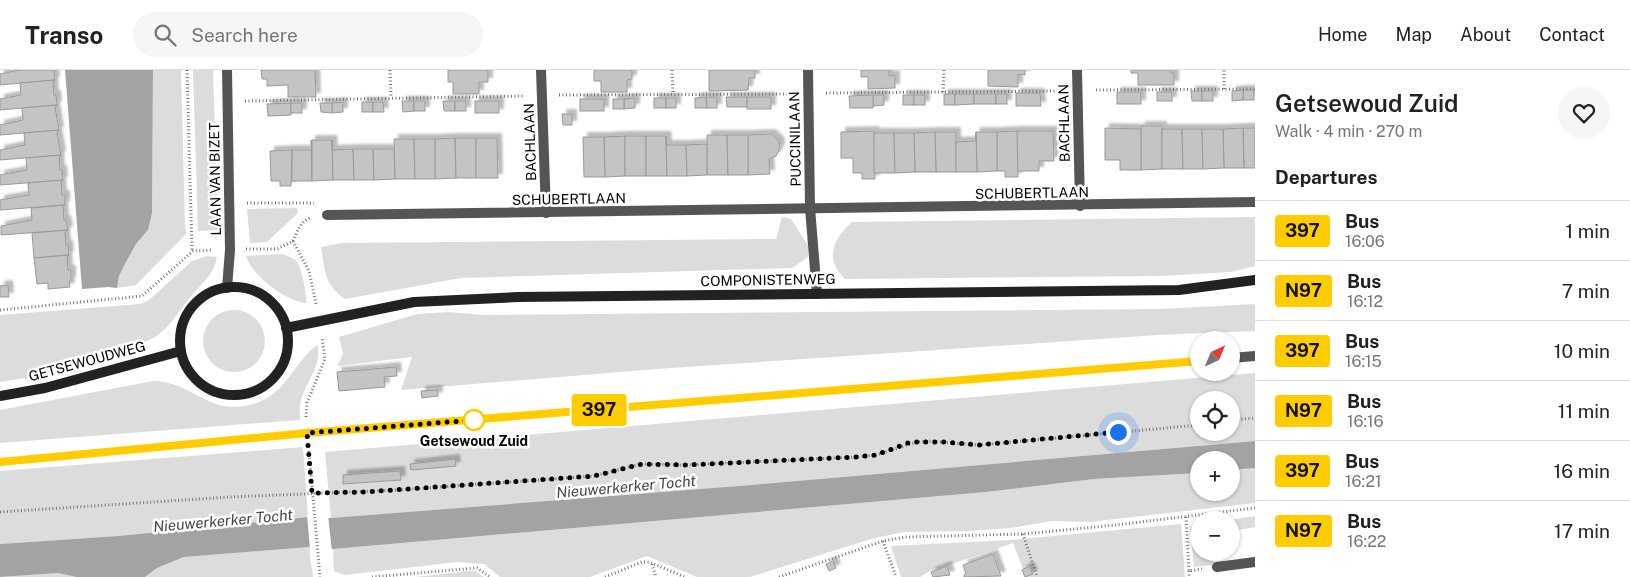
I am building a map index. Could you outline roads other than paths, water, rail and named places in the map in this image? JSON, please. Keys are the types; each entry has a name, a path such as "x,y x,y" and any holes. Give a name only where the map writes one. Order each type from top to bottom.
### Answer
{"main road":[{"name":"COMPONISTENWEG","path":"286,328 414,302 518,297 1179,290 1254,280"},
{"path":"243,288 258,293 270,302 280,314 286,328 288,345 284,362 275,377 262,388 246,394 228,395 212,391 197,381 186,368 181,351 180,336 183,322 190,309 201,298 213,291 243,288"},
{"name":"GETSEWOUDWEG","path":"0,396 45,388 181,351"}],"street":[{"name":"LAAN VAN BIZET","path":"227,70 230,250 228,288"},
{"name":"BACHLAAN","path":"541,70 546,213"},
{"name":"PUCCINILAAN","path":"808,70 810,208"},
{"name":"BACHLAAN","path":"1078,70 1080,206"},
{"name":"SCHUBERTLAAN","path":"327,215 1080,206 1255,202"},
{"path":"810,208 817,294"},
{"path":"1240,357 1255,356"},
{"path":"0,462 307,433 1190,362"},
{"path":"1217,567 1255,562"}],"place":[{"name":"Getsewoud Zuid","path":"474,420"}],"water label":[{"name":"Nieuwerkerker Tocht","path":"626,487"},
{"name":"Nieuwerkerker Tocht","path":"223,521"}]}
